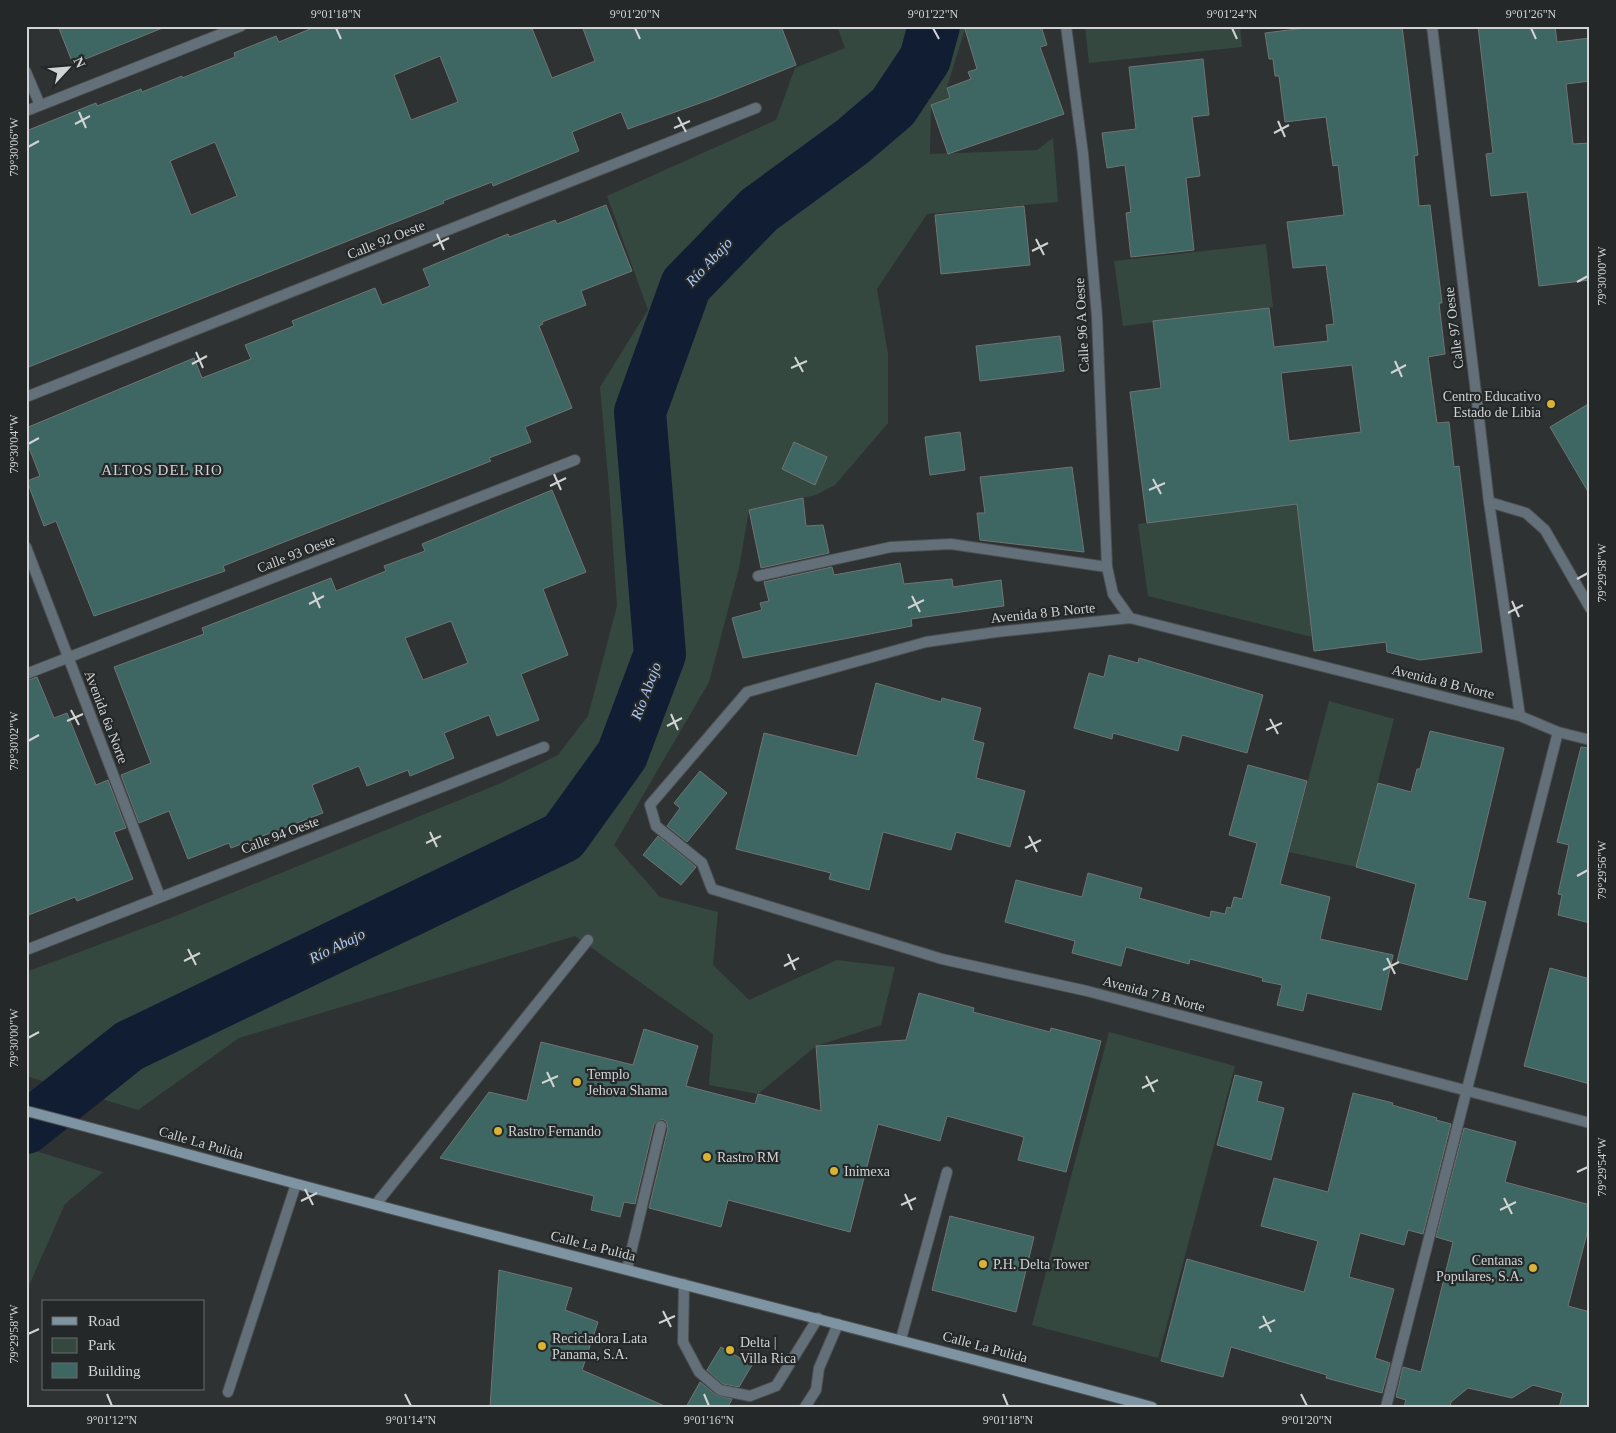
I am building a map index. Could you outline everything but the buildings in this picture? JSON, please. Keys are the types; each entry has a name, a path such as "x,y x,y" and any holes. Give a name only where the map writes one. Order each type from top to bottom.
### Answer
{"main road":[{"name":"Calle La Pulida","path":"26,1111 132,1137 296,1184 901,1339 1152,1407"}],"street":[{"path":"26,111 241,26"},
{"name":"Calle 96 A Oeste","path":"1066,26 1083,154 1096,317 1108,568 1113,594 1130,618"},
{"name":"Calle 97 Oeste","path":"1432,26 1489,502 1520,716"},
{"path":"26,72 40,105"},
{"name":"Calle 92 Oeste","path":"26,397 756,108"},
{"name":"Calle 93 Oeste","path":"26,674 575,460"},
{"path":"1489,502 1526,513 1545,530 1590,608"},
{"path":"758,576 891,546 951,544 1108,568"},
{"name":"Avenida 6a Norte","path":"26,547 160,897"},
{"name":"Avenida 8 B Norte","path":"712,889 702,862 656,826 650,805 747,692 926,642 996,632 1130,618 1520,716 1558,732 1590,740"},
{"path":"1386,1407 1465,1090 1558,732"},
{"name":"Calle 94 Oeste","path":"26,950 544,747"},
{"name":"Avenida 7 B Norte","path":"712,889 942,959 1087,991 1590,1123"},
{"path":"376,1204 588,940"},
{"path":"627,1269 661,1126"},
{"path":"901,1339 948,1172"},
{"path":"228,1392 296,1184"},
{"path":"684,1284 683,1342 699,1372 720,1390 750,1396 776,1386 818,1318"},
{"path":"805,1407 816,1390 819,1368 838,1324"}],"green space":[{"path":"837,26 966,26 947,87 950,98 931,105 930,154 1037,150 1053,138 1058,202 927,214 877,289 888,354 888,423 835,485 816,495 749,510 739,568 709,682 614,845 660,897 718,912 713,965 749,1000 837,960 895,967 881,1025 816,1046 758,1094 709,1085 713,1034 575,936 239,1038 138,1110 26,1076 26,972 173,917 501,783 558,755 588,716 617,606 600,387 648,310 607,196 776,120 795,68 845,48"},
{"path":"1085,26 1240,26 1242,47 1089,63"},
{"path":"1266,244 1273,307 1123,326 1114,261"},
{"path":"1297,504 1312,637 1148,596 1138,524"},
{"path":"1329,701 1394,719 1356,867 1289,852"},
{"path":"1109,1032 1235,1066 1158,1358 1032,1325"},
{"path":"26,1148 103,1172 65,1204 26,1292"}],"waterway":[{"name":"Río Abajo","path":"26,1128 129,1046 563,837 622,755 660,654 640,412 686,285 759,210 852,142 893,107 925,59 934,26"}],"place":[{"name":"Centro Educativo Estado de Libia","path":"1551,404"},
{"name":"Templo Jehova Shama","path":"577,1082"},
{"name":"Rastro Fernando","path":"498,1131"},
{"name":"Rastro RM","path":"707,1157"},
{"name":"Inimexa","path":"834,1171"},
{"name":"P.H. Delta Tower","path":"983,1264"},
{"name":"Centanas Populares, S.A.","path":"1533,1268"},
{"name":"Recicladora Lata Panama, S.A.","path":"542,1346"},
{"name":"Delta | Villa Rica","path":"730,1350"}],"district":[{"name":"ALTOS DEL RIO","path":"162,470"}]}
